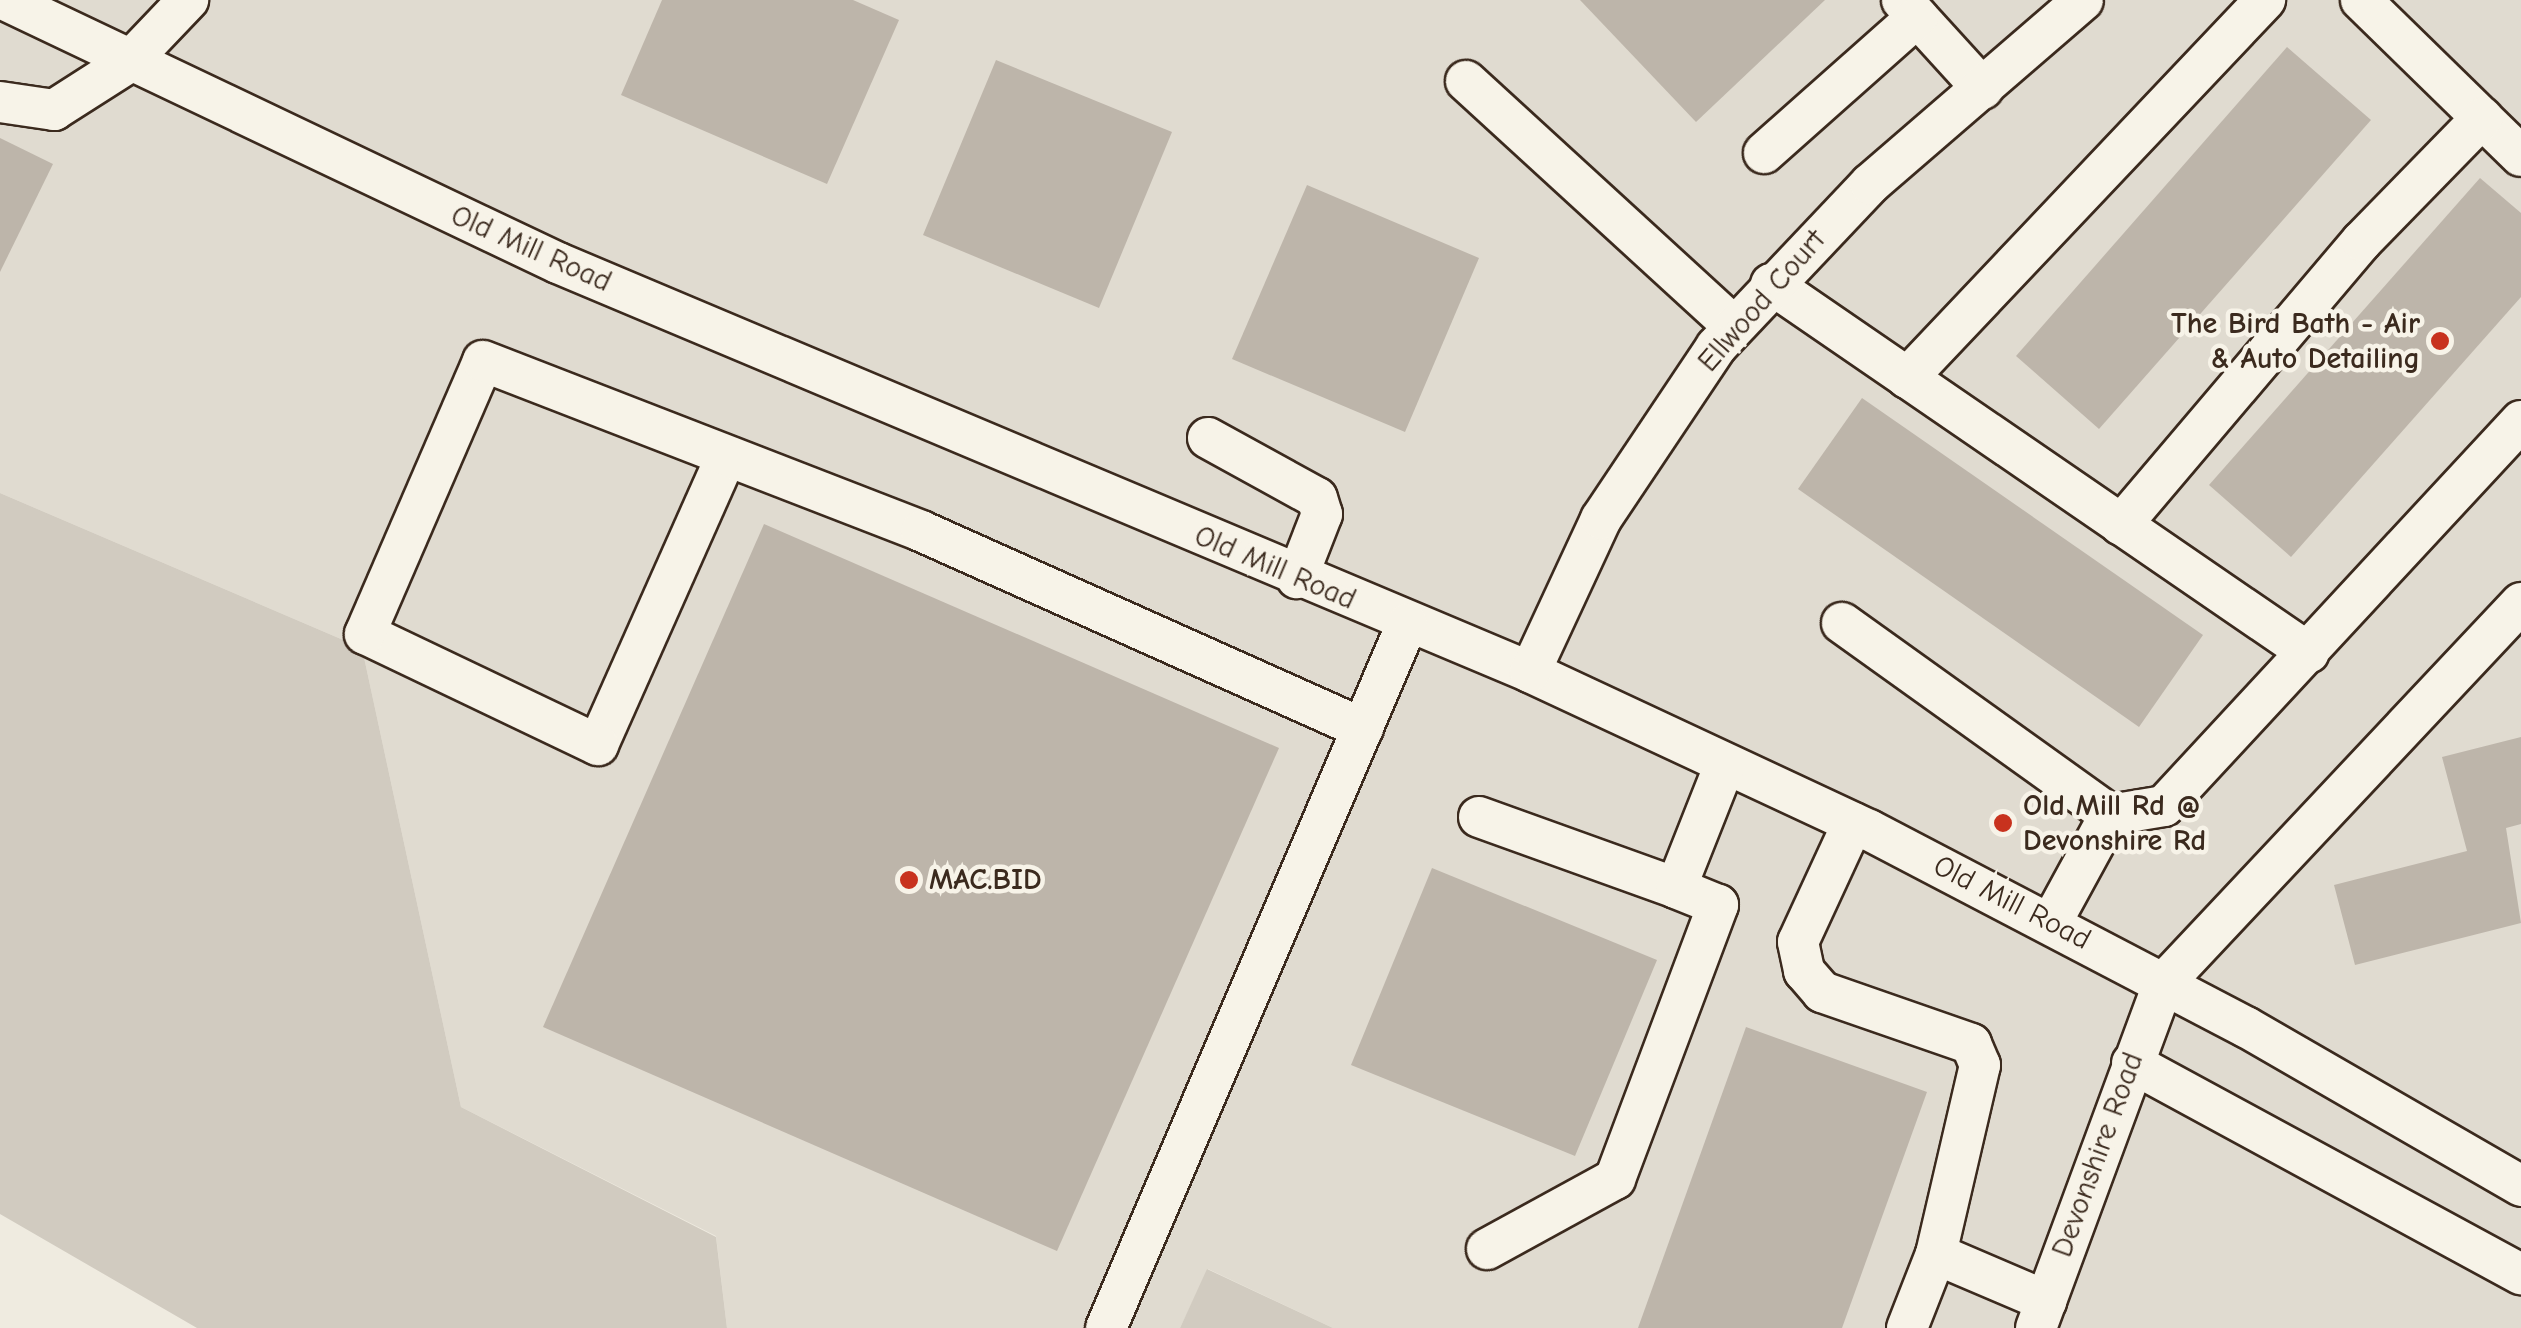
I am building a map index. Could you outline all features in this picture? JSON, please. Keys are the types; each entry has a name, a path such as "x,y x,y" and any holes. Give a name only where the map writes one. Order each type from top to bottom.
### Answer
{"street":[{"name":"Old Mill Road","path":"5,0 558,263 1407,624 1530,672 1853,823 2051,923 2521,1186"},
{"name":"Ellwood Court","path":"1530,672 1601,518 1734,326 1771,284 2083,0"},
{"path":"1907,378 2265,0"},
{"path":"2361,0 2521,156"},
{"path":"0,102 54,110 129,62 173,6"},
{"path":"1764,153 1910,9 1983,89"},
{"path":"1466,80 1734,326"},
{"path":"2121,525 2349,256 2482,118"},
{"path":"1771,284 2308,654"},
{"path":"726,457 598,745 365,634 482,361 922,531 1362,729"},
{"path":"1842,623 2110,815 2164,806 2521,421"},
{"path":"1208,438 1318,498 1322,514 1298,578"},
{"path":"2163,984 2521,603"},
{"path":"1106,1328 1407,624"},
{"path":"1676,888 1725,764"},
{"path":"2051,923 2110,815"},
{"path":"1478,817 1718,905 1614,1179 1487,1249"},
{"path":"1853,823 1798,942 1804,971 1822,992 1971,1044 1980,1066 1936,1254 1907,1328"},
{"name":"Devonshire Road","path":"2041,1314 2163,984"},
{"path":"2132,1063 2521,1274"},
{"path":"1936,1254 2041,1314"}],"shaded area":[{"path":"0,0 2521,0 2521,1328 1333,1328 1208,1269 1180,1328 727,1328 716,1236 461,1107 362,648 0,493"},
{"path":"0,493 362,648 461,1107 716,1237 727,1328 197,1328 0,1214"},
{"path":"1207,1269 1333,1328 1180,1328"}],"building":[{"path":"662,0 853,0 899,20 827,184 621,95"},
{"path":"1580,0 1825,0 1696,122"},
{"path":"2287,47 2371,120 2099,429 2016,356"},
{"path":"996,60 1172,132 1099,308 923,235"},
{"path":"0,138 53,164 0,272"},
{"path":"2480,178 2521,213 2521,297 2291,557 2209,485"},
{"path":"1307,185 1479,258 1405,432 1232,359"},
{"path":"1862,398 2203,635 2139,727 1798,489"},
{"path":"764,524 1279,748 1057,1251 543,1027"},
{"path":"2521,737 2521,824 2506,828 2521,923 2355,965 2334,885 2467,851 2442,757"},
{"path":"1432,868 1657,960 1575,1156 1351,1065"},
{"path":"1746,1027 1927,1092 1842,1328 1638,1328"}],"place":[{"name":"The Bird Bath - Air & Auto Detailing","path":"2440,341"},
{"name":"Old Mill Rd @ Devonshire Rd","path":"2003,823"},
{"name":"MAC.BID","path":"909,880"}]}
